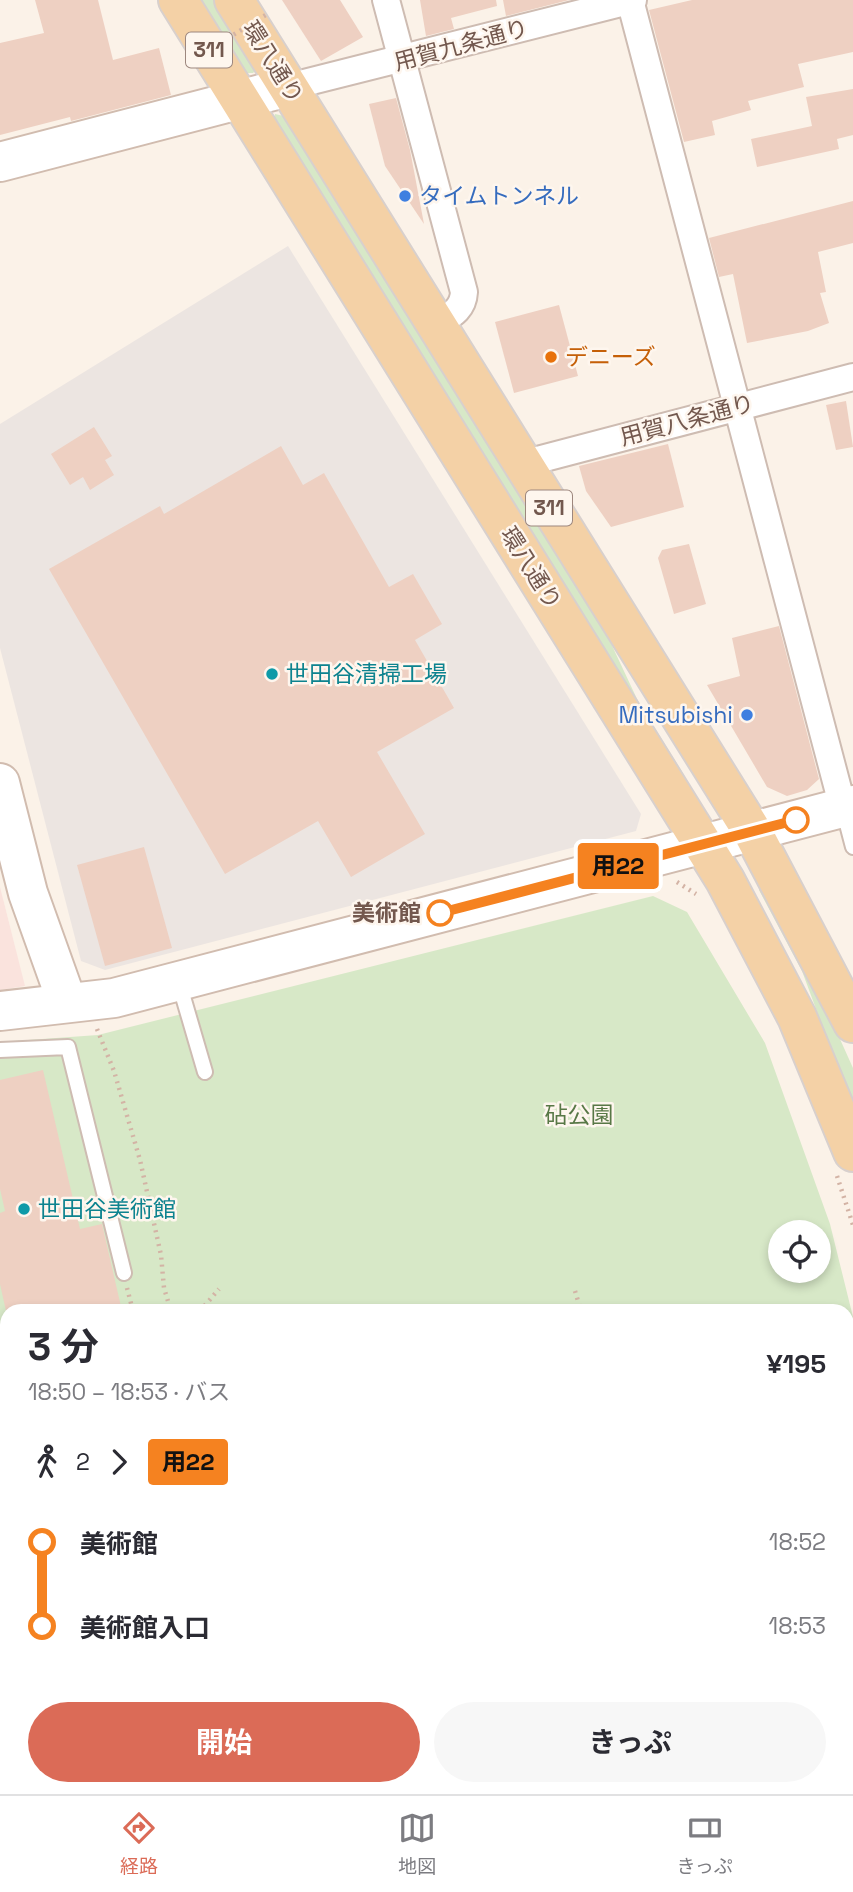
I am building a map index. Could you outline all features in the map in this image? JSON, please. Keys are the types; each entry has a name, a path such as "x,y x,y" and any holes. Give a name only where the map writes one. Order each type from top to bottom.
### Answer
{"main road":[{"name":"環八通り","path":"178,0 760,942 797,1017 844,1161"},
{"name":"環八通り","path":"234,0 752,831 853,1023"}],"street":[{"path":"386,0 464,292 463,303 456,312 435,325"},
{"path":"0,1011 78,1001 179,982 848,806 738,407 631,0"},
{"name":"用賀九条通り","path":"288,87 631,0"},
{"path":"0,162 288,87"},
{"name":"用賀八条通り","path":"522,464 853,377"},
{"path":"0,783 28,893 78,1001"}],"lane":[{"path":"848,806 853,847"},
{"path":"179,982 205,1072"},
{"path":"0,1050 68,1047 124,1273"}],"path":[{"path":"192,60 269,13"},
{"path":"672,880 689,887 704,901"},
{"path":"78,1001 140,1160 169,1304"},
{"path":"844,1161 853,1225"},
{"path":"206,1304 219,1289"},
{"path":"575,1291 579,1304"}],"shaded area":[{"path":"288,246 641,814 636,831 105,970 81,961 0,648 0,424"},
{"path":"0,887 25,986 0,990"}],"green space":[{"path":"197,0 215,0 257,69 253,73 244,73"},
{"path":"275,114 288,117 600,620 638,701 684,775 680,778 274,119"},
{"path":"764,885 817,988 853,1068 853,1109 802,971 759,890"},
{"name":"砧公園","path":"653,896 687,912 765,1043 829,1220 768,1220 768,1283 831,1283 831,1228 850,1304 0,1304 0,1042 98,1035"}],"building":[{"path":"35,0 98,0 113,60 159,48 171,95 71,121 70,117 0,135 0,43 44,33"},
{"path":"282,0 340,0 363,37 321,61"},
{"path":"420,0 496,0 497,6 451,18 454,29 426,36"},
{"path":"503,0 569,0 506,16"},
{"path":"692,0 853,0 853,52 798,64 804,87 748,101 751,110 712,121 715,135 684,142 649,10"},
{"path":"853,89 853,135 837,139 839,149 757,167 751,139 812,126 806,97"},
{"path":"396,98 410,150 424,224 385,166 369,104"},
{"path":"853,201 853,243 818,252 826,292 820,293 829,323 808,331 747,343 733,274 719,277 709,238"},
{"path":"559,305 578,376 514,393 495,322"},
{"path":"846,401 853,447 836,450 826,405"},
{"path":"94,427 112,456 105,460 114,475 90,490 83,477 70,485 51,454"},
{"path":"668,444 684,507 611,527 586,491 579,466"},
{"name":"世田谷清掃工場","path":"281,446 303,485 324,473 389,587 413,574 442,624 415,640 454,708 377,752 425,834 351,877 318,821 225,874 49,569 160,506 164,514"},
{"path":"689,544 706,604 674,614 658,558 662,550"},
{"path":"779,626 819,779 807,790 787,796 767,787 707,685 740,676 732,638"},
{"path":"144,847 172,948 105,966 77,865"},
{"path":"43,1070 80,1229 102,1224 120,1304 4,1304 0,1284 0,1213 5,1211 0,1189 0,1080"}],"bus line":[{"name":"用22","path":"440,913 796,820"}],"place":[{"name":"タイムトンネル","path":"405,196"},
{"name":"デニーズ","path":"551,357"},
{"name":"世田谷清掃工場","path":"272,674"},
{"name":"Mitsubishi","path":"747,715"},
{"name":"美術館","path":"440,913"},
{"name":"世田谷美術館","path":"24,1209"}]}
